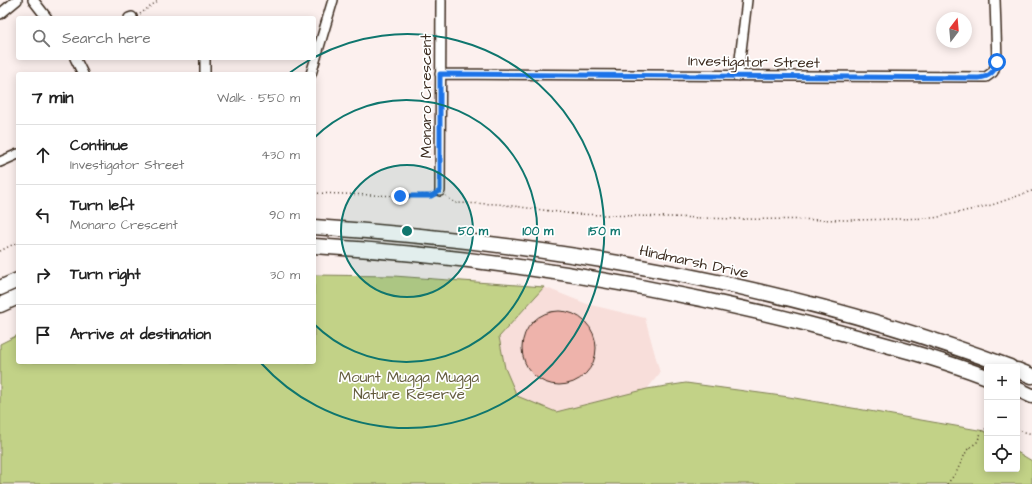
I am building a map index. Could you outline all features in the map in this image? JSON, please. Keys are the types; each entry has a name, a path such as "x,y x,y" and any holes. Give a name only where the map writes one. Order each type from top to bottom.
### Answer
{"main road":[{"name":"Hindmarsh Drive","path":"316,227 476,242 580,257 660,271 870,320 1001,364"},
{"path":"316,246 473,261 629,285 724,304 865,339 935,358 984,376"},
{"path":"0,288 16,281"},
{"path":"0,306 16,298"},
{"path":"1020,371 1032,376"},
{"path":"1020,390 1032,396"}],"street":[{"path":"0,14 17,0"},
{"path":"33,0 45,16"},
{"path":"316,57 333,0"},
{"name":"Monaro Crescent","path":"440,191 441,0"},
{"path":"738,76 747,0"},
{"name":"Investigator Street","path":"440,74 986,77 993,72 997,62 995,0"},
{"path":"76,60 82,72"},
{"path":"205,60 205,72"},
{"path":"312,72 315,60"},
{"path":"0,162 16,155"}],"path":[{"path":"135,16 142,14 159,0"},
{"path":"316,193 431,196 440,191 455,203 498,204 572,214 736,219 857,220 934,218 992,205 1032,191"},
{"path":"0,251 16,243"},
{"path":"947,484 956,473 967,450 977,442 984,430"},
{"path":"1020,431 1032,434"}],"shaded area":[{"path":"544,287 587,304 645,318 660,373 647,389 556,412 517,396 505,368 499,337"}],"green space":[{"name":"Mount Mugga Mugga Nature Reserve","path":"316,275 394,276 544,287 499,337 505,368 517,396 556,412 647,389 686,383 789,397 984,431 984,472 1020,472 1020,454 1032,461 1032,484 0,484 0,344 16,336 16,364 316,364"}],"building":[{"path":"552,311 566,311 580,317 590,327 596,341 594,362 590,369 580,379 566,385 552,385 538,379 528,369 522,355 522,341 528,327 538,317"}],"route":[{"path":"400,196 431,196 440,191 440,74 979,78 990,75 996,67 997,62"}]}
